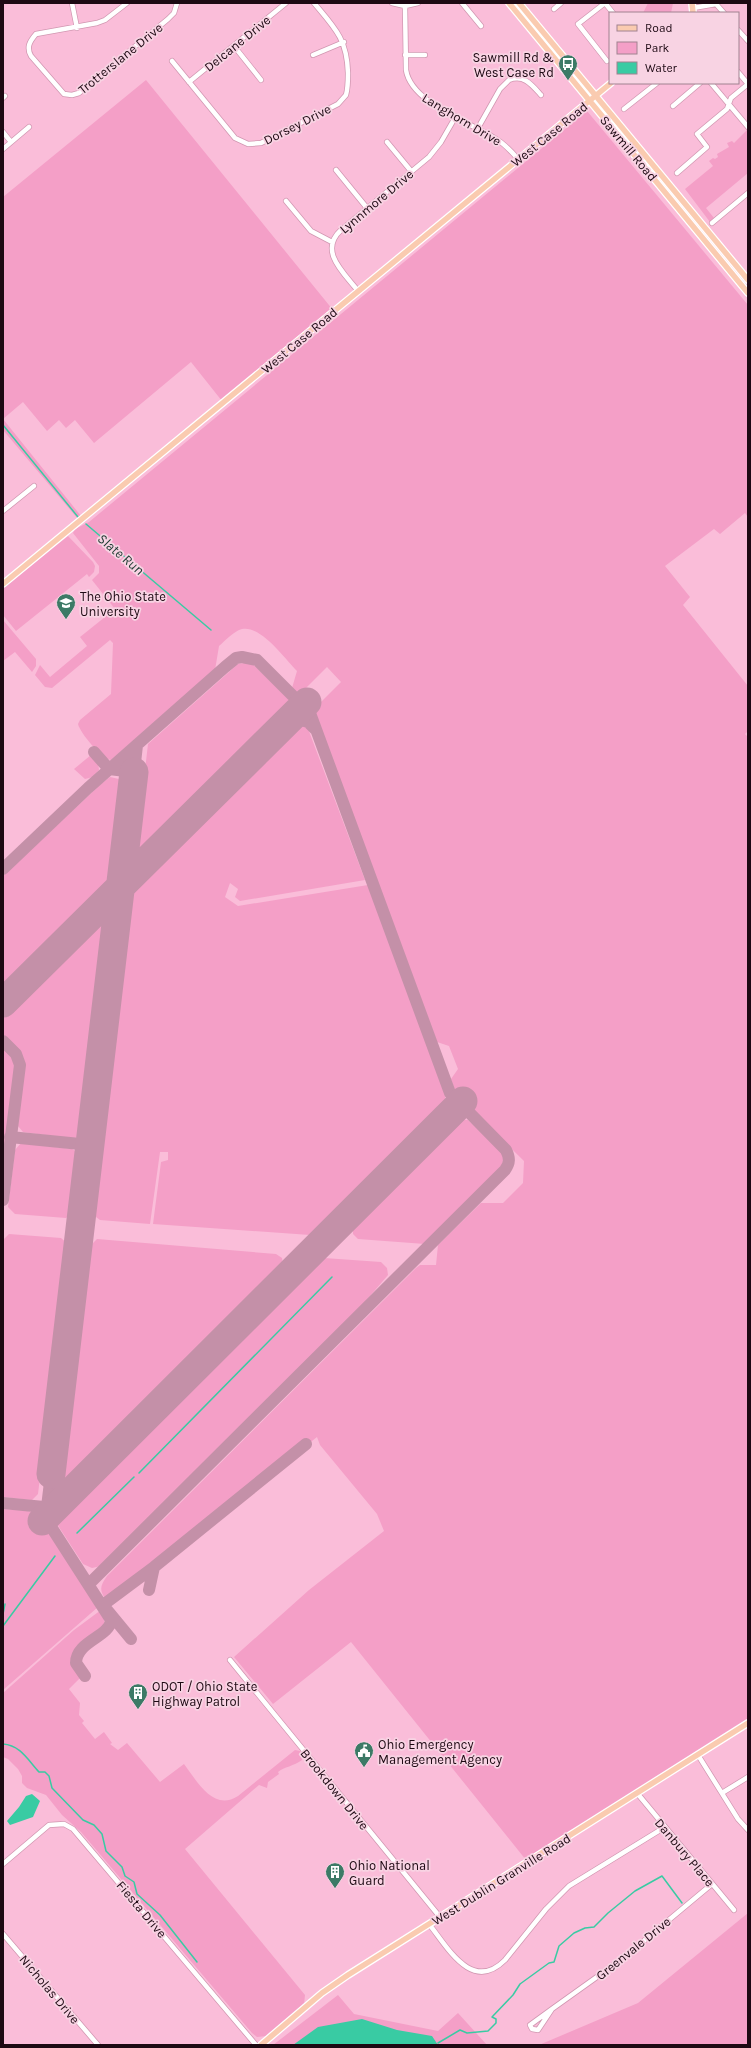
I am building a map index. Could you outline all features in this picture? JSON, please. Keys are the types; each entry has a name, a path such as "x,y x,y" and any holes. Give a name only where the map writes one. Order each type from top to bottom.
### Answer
{"main road":[{"name":"Sawmill Road","path":"509,3 748,292"},
{"name":"Sawmill Road","path":"520,3 748,280"},
{"name":"West Case Road","path":"3,584 610,84"},
{"name":"West Dublin Granville Road","path":"261,2045 336,1983 748,1723"}],"street":[{"path":"72,3 77,28 105,20 127,3"},
{"name":"Delcane Drive","path":"189,82 286,3"},
{"path":"314,3 344,42 314,55"},
{"path":"392,3 405,6 418,3"},
{"path":"462,3 481,26"},
{"path":"554,9 561,3"},
{"path":"607,61 578,24 604,3 612,12"},
{"name":"Trotterslane Drive","path":"77,28 36,34 29,44 28,49 31,56 64,94 72,95 79,93 96,80 119,58 168,19 174,13 177,4"},
{"path":"693,8 716,4 723,12"},
{"name":"Langhorn Drive","path":"405,6 406,75 415,91 427,100 501,142 518,159"},
{"path":"739,31 748,41"},
{"name":"Dorsey Drive","path":"172,61 235,138 243,143 255,145 273,138 338,104 346,95 348,81 348,55 344,42"},
{"path":"234,46 261,80"},
{"path":"405,55 425,55"},
{"path":"677,173 708,147 697,134 727,109 732,98 748,84 739,73"},
{"path":"478,128 500,89 509,80 523,79 531,84 541,95"},
{"path":"624,109 656,84"},
{"path":"673,106 699,84"},
{"path":"712,84 748,127"},
{"name":"Lynnmore Drive","path":"358,291 334,260 330,248 332,242 338,232 436,149 456,116"},
{"path":"3,149 29,127"},
{"path":"3,132 11,142"},
{"path":"387,142 411,171"},
{"path":"336,170 367,208"},
{"path":"712,223 748,193"},
{"path":"286,201 311,231 332,242"},
{"path":"3,511 34,486"},
{"name":"Brookdown Drive","path":"230,1660 440,1917"},
{"path":"698,1755 741,1823 748,1830"},
{"path":"722,1793 748,1777"},
{"name":"Danbury Place","path":"637,1793 734,1910"},
{"name":"Fiesta Drive","path":"3,1864 49,1825 64,1824 73,1829 256,2045"},
{"path":"429,1924 462,1964 475,1971 490,1971 498,1967 505,1960 550,1905 569,1886 665,1827"},
{"name":"Greenvale Drive","path":"552,2009 538,2030 532,2029 530,2025 532,2021 552,2009 622,1959 712,1884"},
{"name":"Nicholas Drive","path":"3,1934 98,2045"}],"green space":[{"path":"648,3 673,3 671,12 644,12"},
{"path":"146,80 333,310 222,401 191,362 94,443 75,420 66,428 59,420 47,431 23,402 3,419 3,197"},
{"path":"587,111 748,305 748,517 745,513 720,534 714,529 665,566 690,597 683,605 748,686 748,731 745,734 748,737 748,1719 526,1860 351,1642 273,1704 234,1657 309,1590 384,1531 377,1514 320,1445 317,1437 112,1599 106,1600 101,1591 102,1585 107,1576 416,1268 420,1265 436,1265 438,1245 481,1203 503,1203 523,1183 524,1161 456,1094 451,1079 458,1069 449,1046 437,1042 314,709 341,682 327,667 299,695 292,688 297,671 279,651 265,637 257,632 249,629 239,630 219,646 215,670 111,760 107,759 92,745 78,724 80,720 111,694 113,643 110,640 52,688 45,687 35,675 40,665 50,677 87,646 80,637 115,609 92,580 99,573 99,566 73,533 75,529 89,522"},
{"path":"748,129 748,173 706,208 714,218 710,222 685,189 713,166 709,161 718,157 717,154 729,147 727,143 732,141 734,143"},
{"path":"3,419 81,516 78,519 3,430"},
{"path":"68,536 93,562 95,566 94,572 89,577 87,574 16,631 3,615 3,588"},
{"path":"3,620 36,659 36,666 32,672 15,652 3,661"},
{"path":"250,662 288,697 288,707 141,852 136,849 148,744 238,664"},
{"path":"297,725 307,726 365,880 240,901 235,897 238,889 230,883 225,897 238,906 368,885 446,1094 443,1107 318,1231 310,1235 153,1224 161,1162 168,1160 168,1152 160,1152 150,1224 100,1220 92,1214 130,893"},
{"path":"91,755 98,762 99,770 93,777 85,779 74,769"},
{"path":"110,777 119,779 123,785 111,880 109,885 3,990 3,876"},
{"path":"101,921 106,926 81,1134 74,1139 23,1132 18,1126 24,1060 19,1050 3,1034 3,1018"},
{"path":"3,1048 12,1058 15,1068 3,1161"},
{"path":"460,1119 468,1120 504,1154 502,1166 425,1244 358,1239 353,1234 353,1226"},
{"path":"21,1143 72,1149 77,1152 79,1158 73,1211 66,1218 15,1214 8,1207 15,1150"},
{"path":"9,1234 61,1238 68,1244 38,1494 32,1500 3,1497 3,1245 4,1239"},
{"path":"97,1239 276,1254 282,1258 283,1264 65,1481 61,1477 87,1249"},
{"path":"324,1258 381,1262 387,1268 388,1275 364,1303 101,1566 92,1568 83,1564 57,1524 58,1518 317,1261"},
{"path":"3,1509 23,1510 34,1513 40,1518 57,1541 98,1607 3,1690"},
{"path":"101,1610 104,1617 104,1624 73,1653 72,1662 80,1678 69,1689 80,1703 79,1715 84,1721 82,1723 95,1739 104,1732 112,1743 110,1744 118,1750 127,1743 160,1782 184,1764 206,1792 221,1800 229,1800 238,1796 295,1750 300,1751 303,1754 302,1760 278,1772 279,1774 268,1782 267,1788 259,1785 185,1849 305,1995 304,2005 267,2036 257,2037 252,2033 81,1832 62,1815 46,1795 27,1788 22,1783 22,1776 18,1769 8,1759 3,1757 3,1693 74,1630"},
{"path":"748,1913 748,2045 539,2045 638,2003"},
{"path":"338,1995 354,2014 438,2031 458,2013 487,2045 273,2045"}],"water":[{"path":"32,1794 40,1801 33,1817 10,1825 7,1821 26,1796"},
{"path":"362,2019 397,2030 432,2036 438,2045 293,2045 318,2027"}],"waterway":[{"name":"Slate Run","path":"3,425 78,517"},
{"name":"Slate Run","path":"86,524 211,630"},
{"path":"139,1473 332,1277"},
{"path":"77,1533 134,1477"},
{"path":"3,1626 55,1556"},
{"path":"3,1614 5,1604"},
{"path":"3,1744 19,1750 39,1772 45,1772 49,1776 52,1788 83,1820 94,1825 102,1834 106,1851 122,1867 125,1876 134,1882 137,1894 160,1915 197,1962"},
{"path":"438,2043 460,2030 467,2033 488,2031 496,2023 496,2019 492,2017 513,1995 520,1984 549,1963 554,1962 559,1946 574,1933 585,1928 594,1927 608,1913 635,1891 662,1876 682,1903"}],"taxiway":[{"path":"3,869 88,788 225,667 236,658 242,657 257,660 310,713 450,1093 506,1150 509,1158 509,1163 505,1170 89,1584"},
{"path":"292,717 308,722 316,730"},
{"path":"94,752 109,769 134,772 137,745"},
{"path":"3,1041 16,1054 20,1065 3,1200"},
{"path":"10,1137 90,1145"},
{"path":"131,1639 103,1605 154,1567 306,1444"},
{"path":"46,1515 51,1474"},
{"path":"3,1503 54,1508"},
{"path":"39,1508 111,1620 105,1631 81,1649 77,1656 76,1663 85,1676"},
{"path":"149,1590 154,1567"}],"runway":[{"path":"3,1003 307,702"},
{"path":"51,1474 134,772"},
{"path":"42,1521 463,1101"}],"place":[{"name":"Sawmill Rd & West Case Rd","path":"568,81"},
{"name":"The Ohio State University","path":"66,620"},
{"name":"ODOT / Ohio State Highway Patrol","path":"138,1710"},
{"name":"Ohio Emergency Management Agency","path":"364,1768"},
{"name":"Ohio National Guard","path":"335,1889"}]}
